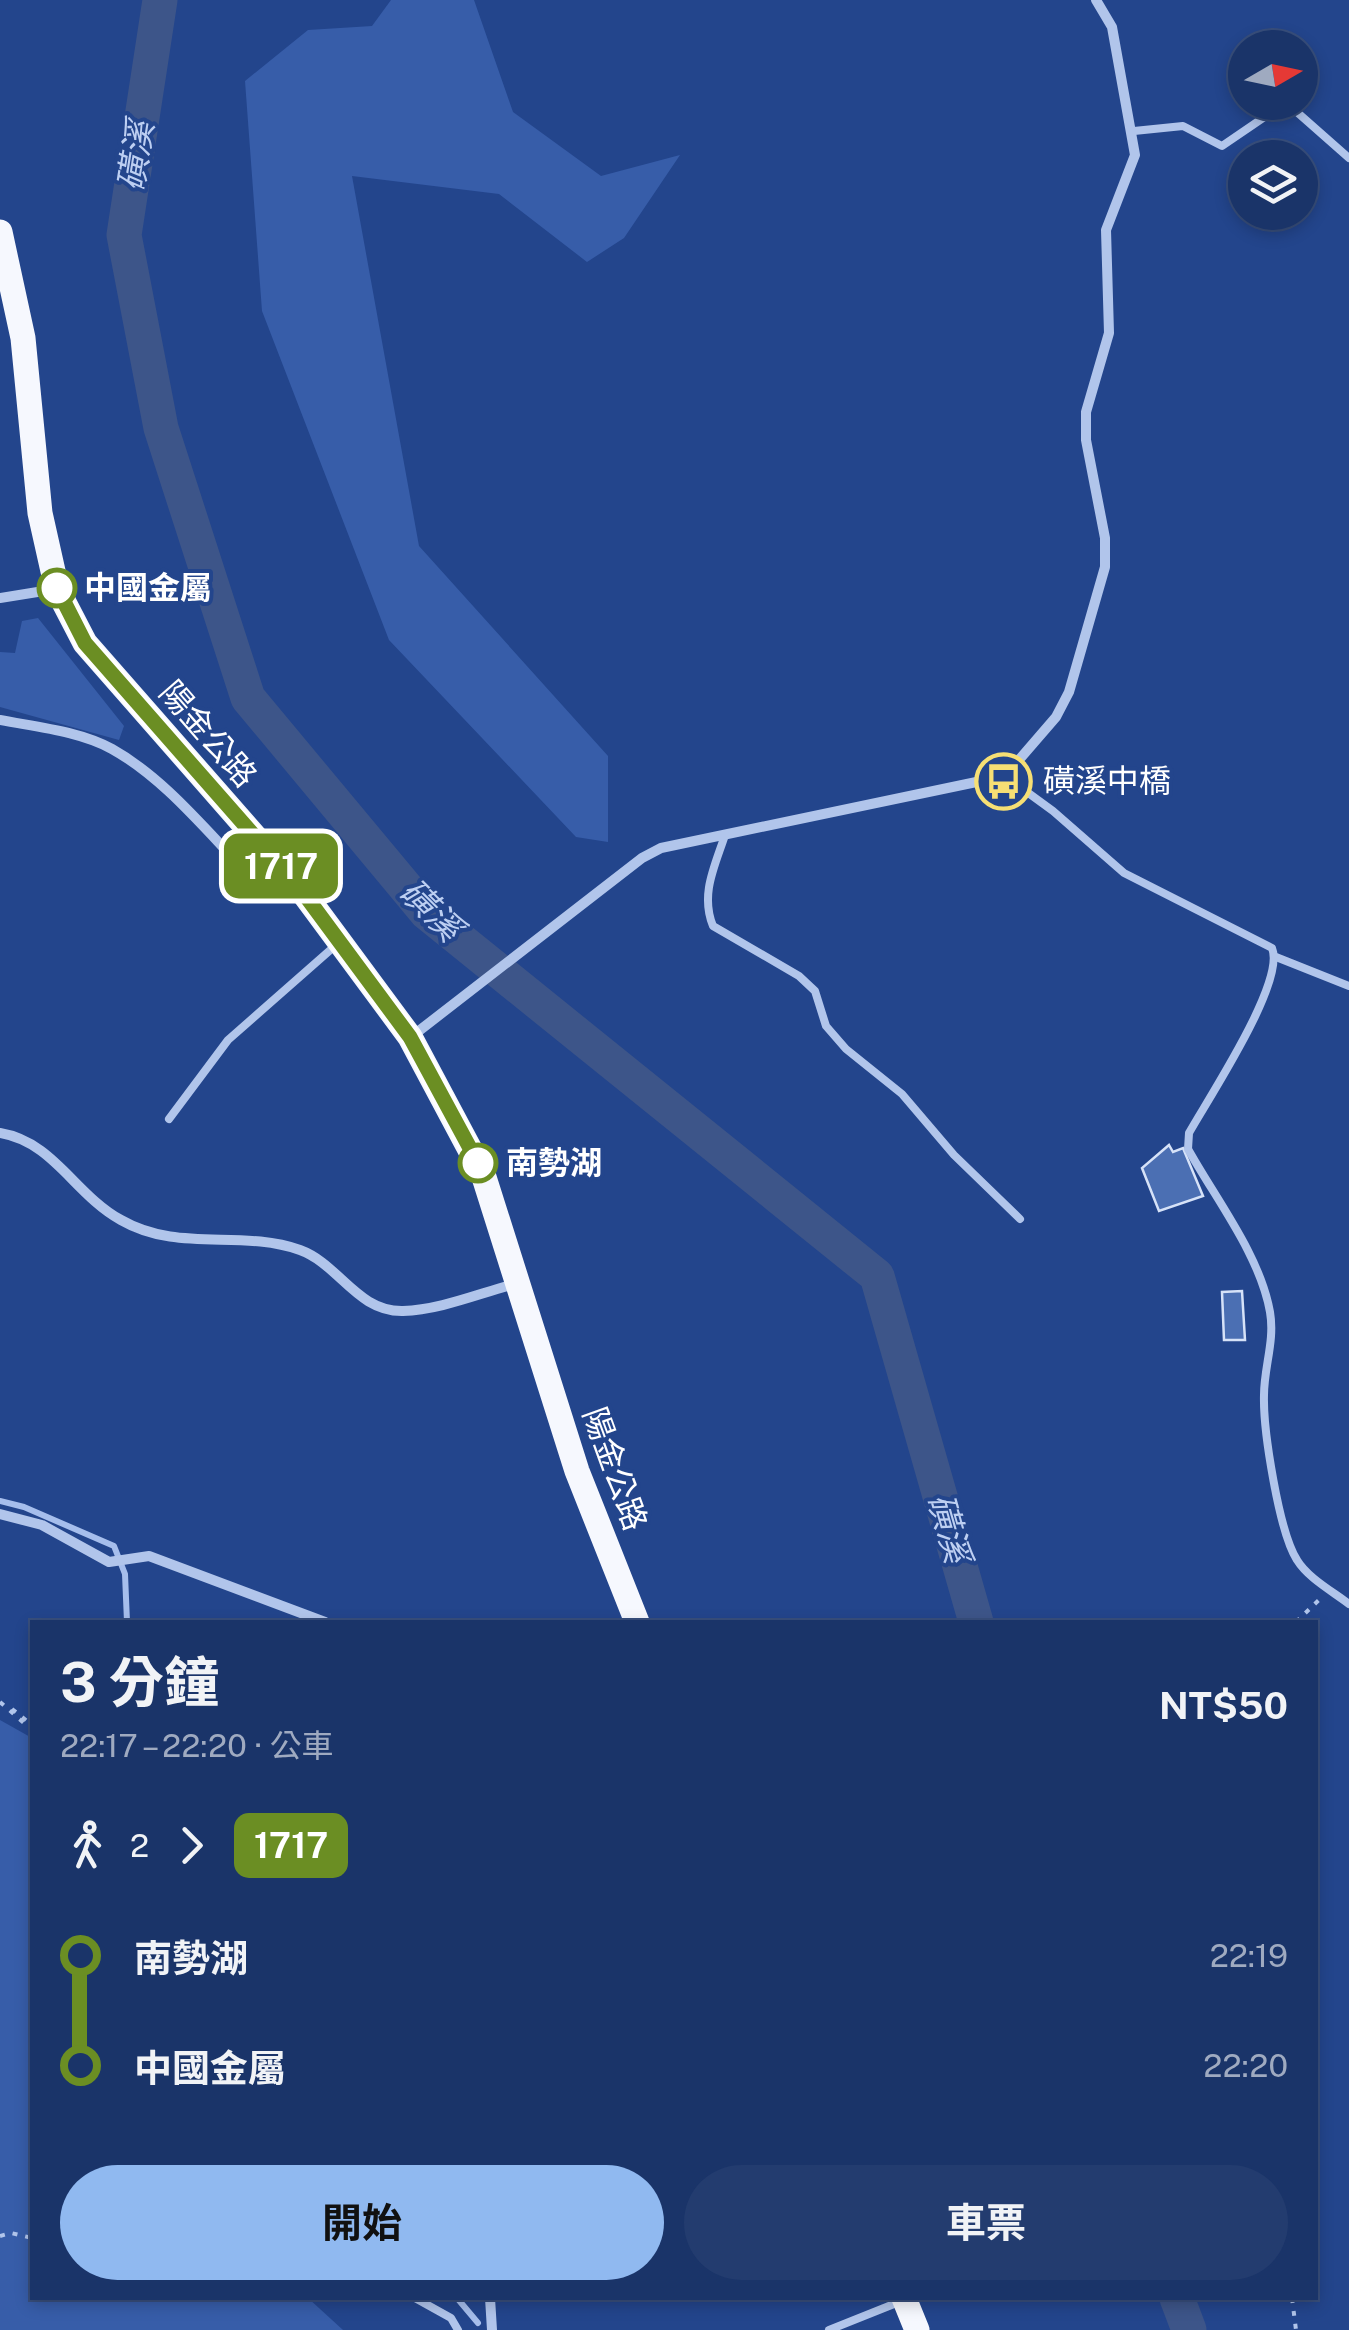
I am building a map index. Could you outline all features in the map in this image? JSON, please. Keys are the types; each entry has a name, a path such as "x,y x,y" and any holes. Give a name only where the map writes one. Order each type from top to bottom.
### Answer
{"main road":[{"name":"陽金公路","path":"0,232 23,338 40,514 57,588 85,643 299,887 410,1037 483,1174 577,1471 636,1620"},
{"path":"904,2300 917,2330"}],"street":[{"path":"410,1037 660,848 1005,776 1056,716 1068,692 1105,567 1105,538 1086,440 1086,412 1108,332 1106,230 1114,202 1132,171 1134,130 1114,54 1112,27 1096,0"},
{"path":"0,598 57,588"},
{"path":"0,720 58,731 112,749 173,798 270,896 299,887"},
{"path":"0,1133 44,1148 90,1200 123,1222 169,1240 256,1242 298,1250 379,1307 416,1309 520,1283"},
{"path":"0,1514 42,1525 109,1562 150,1556 319,1620"},
{"path":"490,2300 492,2330"}],"lane":[{"path":"1134,130 1183,126 1222,146 1279,107 1290,106 1349,158"},
{"path":"1005,776 1053,810 1124,873 1272,948 1276,957 1349,986"},
{"path":"725,835 707,889 707,911 713,926 800,976 815,991 826,1026 846,1048 902,1094 954,1156 1020,1219"},
{"path":"169,1120 228,1040 340,942"},
{"path":"1276,957 1248,1028 1189,1133 1188,1148 1260,1278 1272,1336 1264,1395 1276,1482 1292,1550 1299,1564 1349,1604"},
{"path":"419,2300 452,2318 458,2330"},
{"path":"829,2330 902,2300"}],"path":[{"path":"1298,1620 1329,1590"},
{"path":"0,1701 30,1725"},
{"path":"0,2236 11,2233 30,2238"},
{"path":"1292,2300 1296,2330"}],"shaded area":[{"path":"391,0 474,0 513,112 601,176 680,155 624,238 587,262 499,194 352,176 419,546 608,756 608,842 576,837 389,640 262,311 245,81 308,30 372,26"},
{"path":"38,618 124,726 119,740 0,707 0,652 15,653 22,621"},
{"path":"0,1720 30,1737 30,2300 310,2300 343,2330 0,2330"}],"building":[{"path":"1169,1145 1173,1152 1183,1148 1203,1196 1159,1211 1142,1168"},
{"path":"1242,1291 1245,1340 1224,1340 1222,1292"}],"waterway":[{"name":"磺溪","path":"160,0 124,235 161,428 248,698 427,913 877,1276 975,1620"},
{"path":"0,1501 24,1507 114,1546 125,1574 127,1620"},
{"path":"459,2300 478,2323"},
{"name":"磺溪","path":"1178,2300 1189,2330"}],"bus line":[{"name":"1717","path":"57,588 85,643 299,887 410,1037 478,1163"}],"place":[{"name":"中國金屬","path":"57,588"},
{"name":"磺溪中橋","path":"1004,781"},
{"name":"南勢湖","path":"478,1163"}]}
